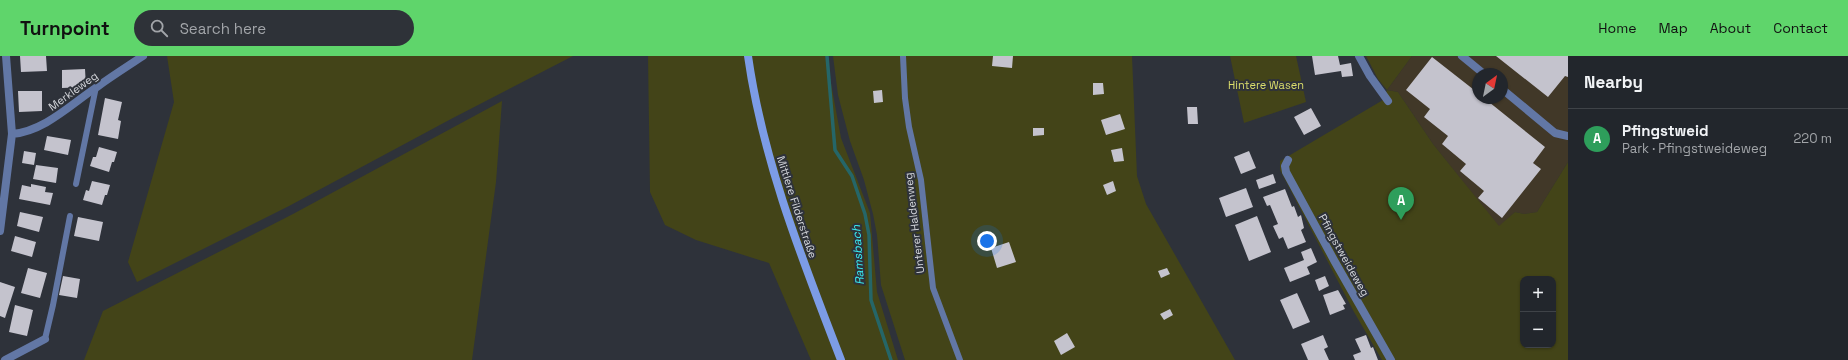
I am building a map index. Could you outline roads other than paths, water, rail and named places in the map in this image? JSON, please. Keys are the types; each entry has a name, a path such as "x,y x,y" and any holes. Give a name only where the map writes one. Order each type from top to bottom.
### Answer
{"main road":[{"name":"Mittlere Filderstraße","path":"748,56 763,135 780,196 841,360"}],"street":[{"path":"0,231 12,134 6,56"},
{"name":"Merkleweg","path":"12,134 23,133 51,120 96,87 143,56"},
{"path":"1360,56 1374,83 1388,101"},
{"path":"1462,56 1477,68"},
{"path":"1508,94 1555,133 1568,136"},
{"name":"Pfingstweideweg","path":"1288,160 1285,166 1286,172 1391,360"},
{"path":"5,360 44,339"}],"lane":[{"name":"Unterer Haldenweg","path":"903,56 905,98 909,127 921,180 933,288 960,360"},
{"path":"76,184 96,87"},
{"path":"44,339 53,305 70,216"}],"waterway":[{"name":"Ramsbach","path":"827,56 835,150 852,176 865,214 869,235 871,300 891,360"}],"place":[{"name":"Pfingstweid","path":"1401,220"}],"park label":[{"name":"Hintere Wasen","path":"1266,85"}]}
